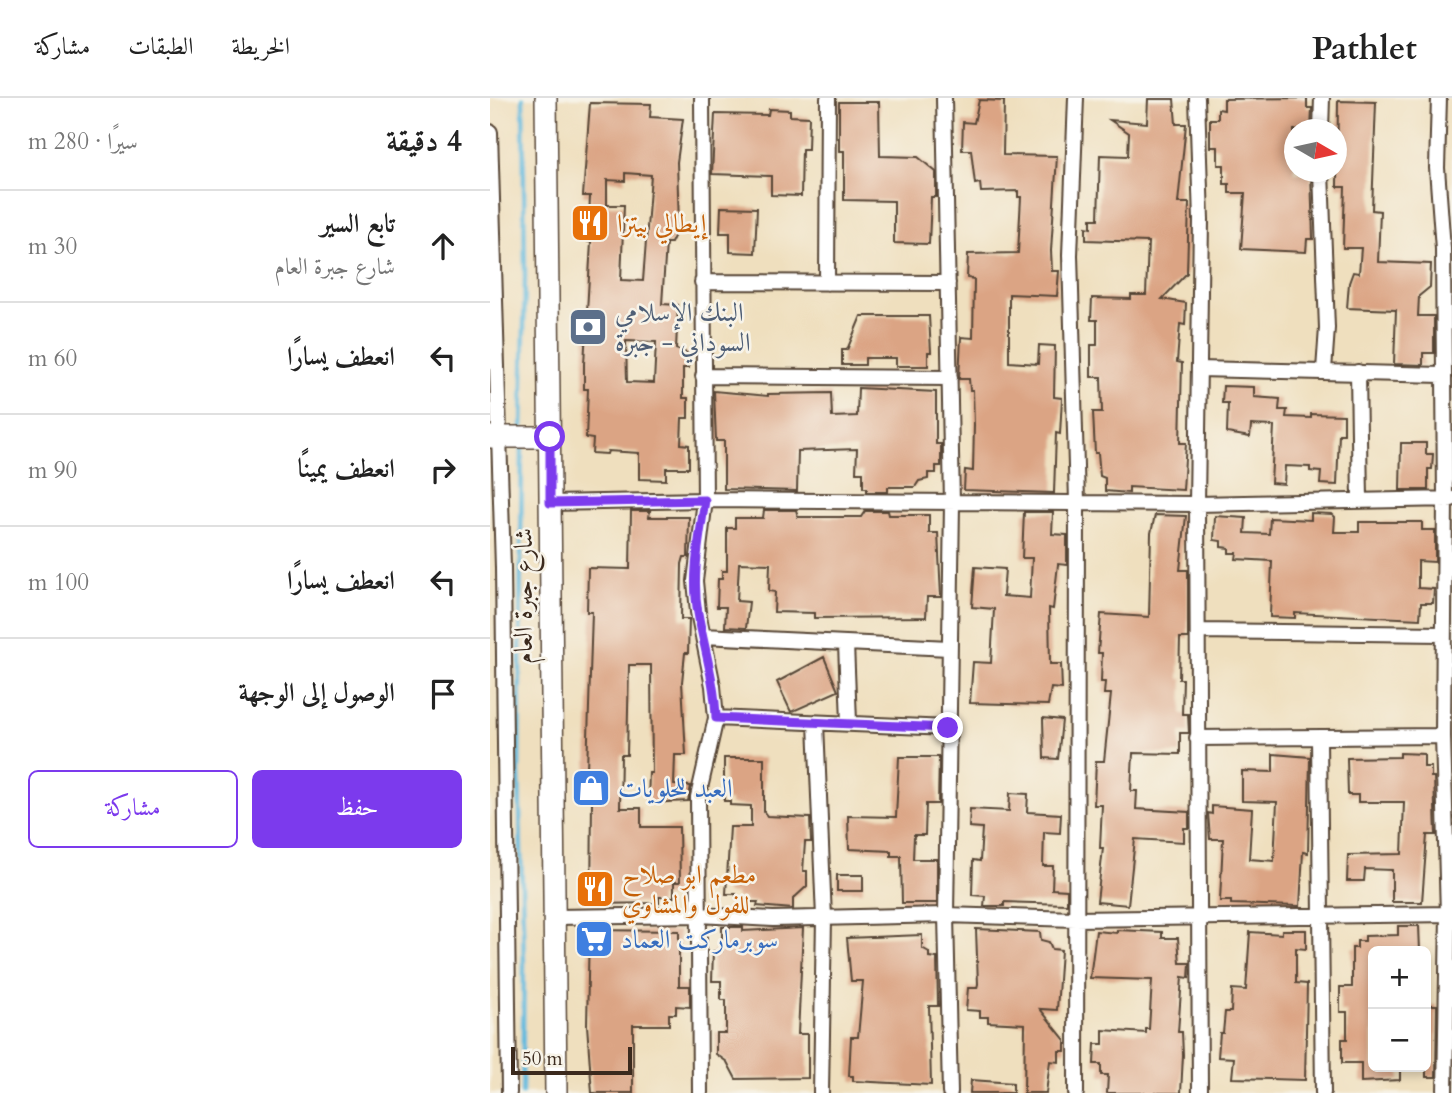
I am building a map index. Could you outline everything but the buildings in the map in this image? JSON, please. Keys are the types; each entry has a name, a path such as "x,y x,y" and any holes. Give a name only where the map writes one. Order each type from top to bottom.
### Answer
{"main road":[{"name":"شارع جبرة العام","path":"546,98 556,1093"},
{"path":"495,437 550,437"}],"street":[{"path":"700,1093 698,797 716,718 695,582 705,500 702,98"},
{"path":"827,283 828,98"},
{"path":"944,98 952,503 946,915 950,1093"},
{"path":"1076,98 1070,255 1077,502 1076,1093"},
{"path":"1197,98 1200,1093"},
{"path":"1321,119 1322,98"},
{"path":"1439,98 1437,168 1443,249 1442,375 1448,499 1443,634 1443,736 1450,914 1445,1093"},
{"path":"490,132 497,751 509,1093"},
{"path":"1321,182 1328,328 1324,370"},
{"path":"702,282 948,283"},
{"path":"1199,369 1442,375"},
{"path":"1358,372 1360,501"},
{"path":"703,376 950,378"},
{"path":"550,503 705,500 1197,504 1448,499"},
{"path":"1198,631 1443,634"},
{"path":"703,636 949,648"},
{"path":"846,644 849,722"},
{"path":"716,718 948,728"},
{"path":"816,723 824,918 821,1093"},
{"path":"1197,738 1443,736"},
{"path":"1319,738 1323,1093"},
{"path":"554,917 699,915 824,918 946,915 1075,919 1450,914"}],"waterway":[{"path":"522,430 525,276 523,98"},
{"path":"522,442 519,773 524,965 522,1093"}],"place":[{"name":"إيطالي بيتزا","path":"590,223"},
{"name":"البنك الإسلامي السوداني - جبرة","path":"588,327"},
{"name":"العبد للحلويات","path":"591,788"},
{"name":"مطعم ابو صلاح للفول والمشاوي","path":"595,889"},
{"name":"سوبرماركت العماد","path":"594,939"}],"route":[{"path":"550,437 550,503 705,500 695,582 716,718 948,728"}]}
